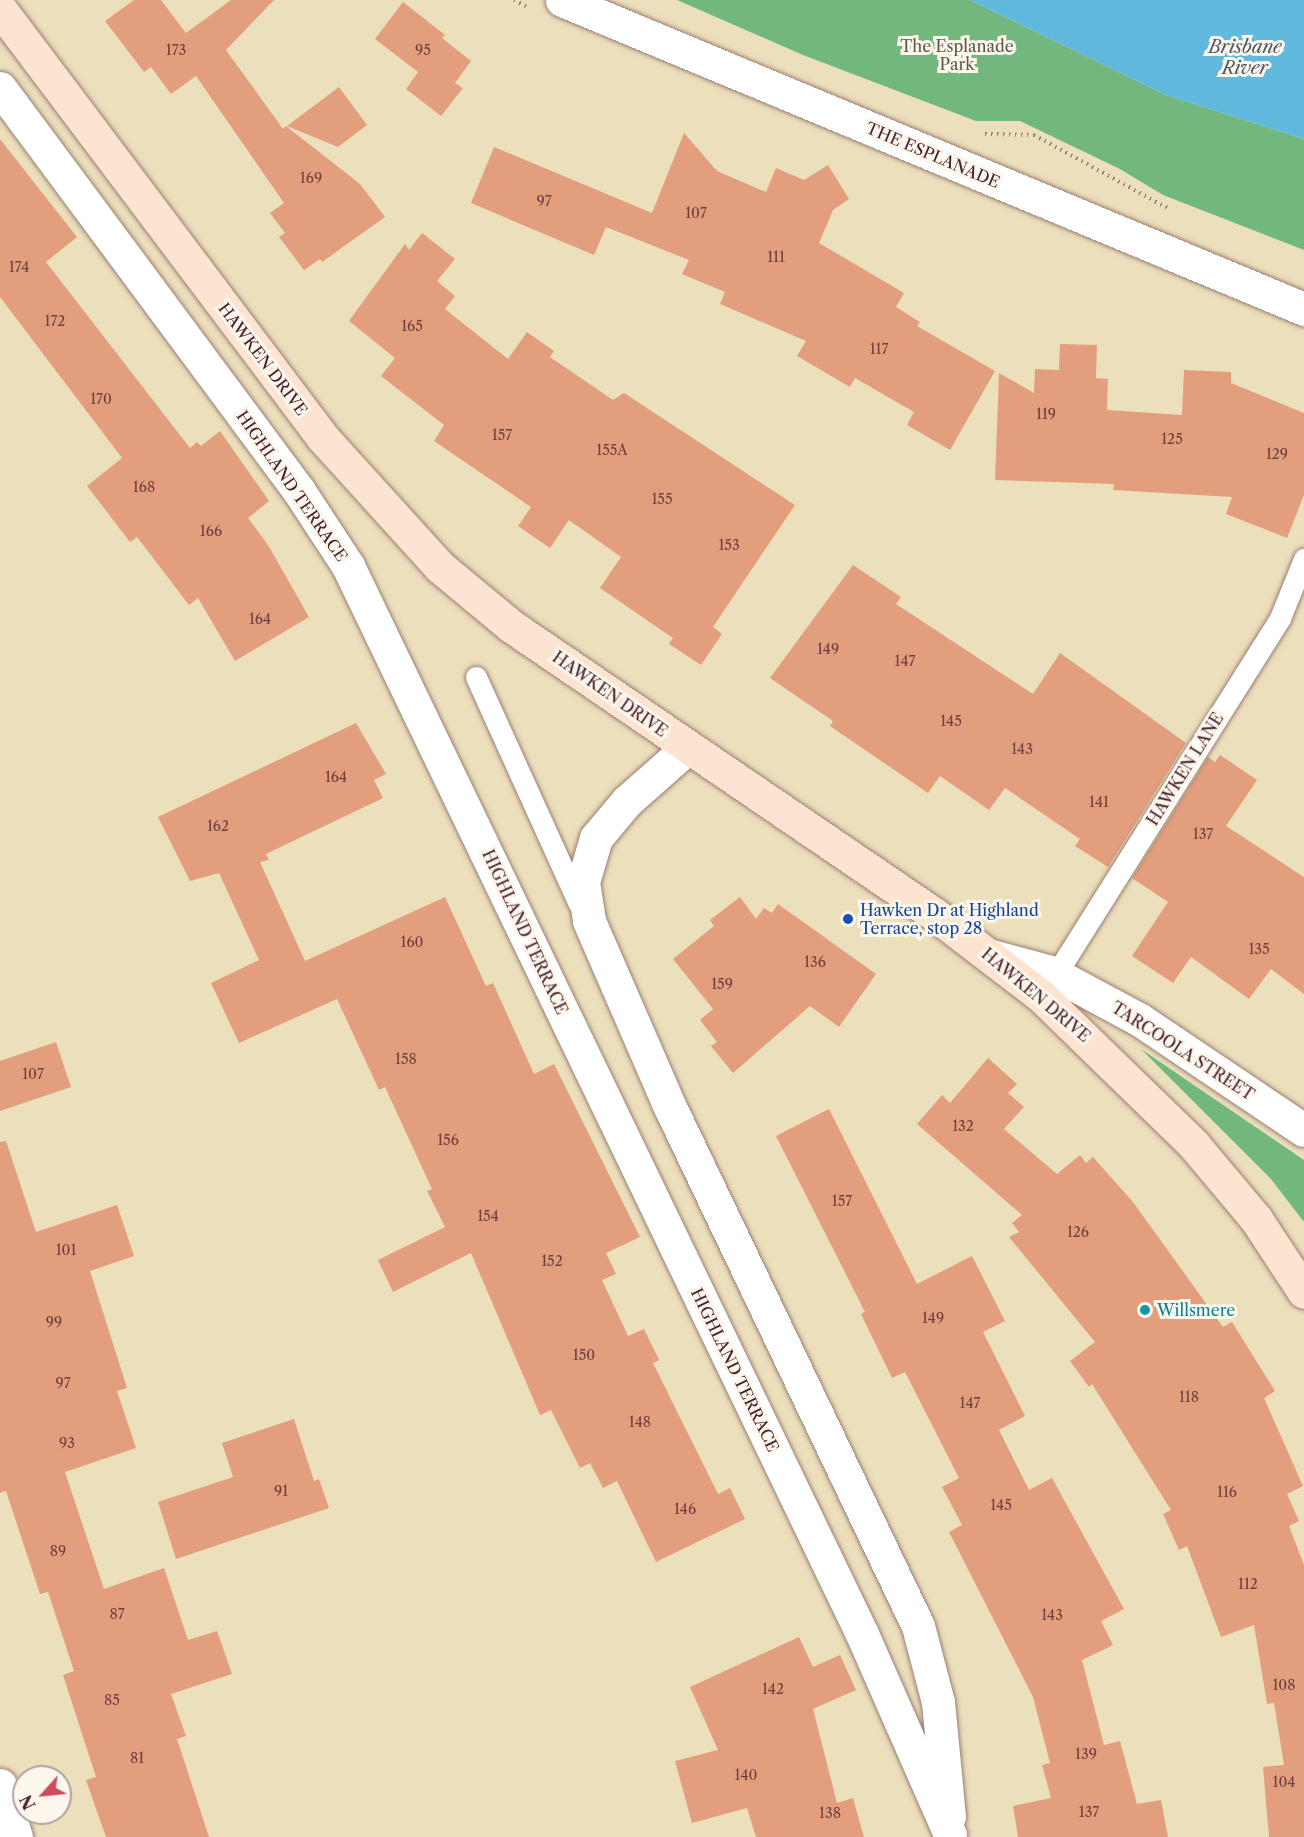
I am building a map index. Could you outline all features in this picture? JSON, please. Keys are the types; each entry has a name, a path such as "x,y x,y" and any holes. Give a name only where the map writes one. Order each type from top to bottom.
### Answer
{"main road":[{"name":"HAWKEN DRIVE","path":"0,9 323,438 401,528 483,604 687,748 991,956 1075,1026 1194,1145 1256,1219 1304,1292"}],"street":[{"name":"THE ESPLANADE","path":"562,0 1304,309"},
{"name":"HIGHLAND TERRACE","path":"0,87 299,491 348,566 862,1634 951,1836"},
{"name":"HIGHLAND TERRACE","path":"687,748 627,801 596,838 583,891 597,945 669,1105 918,1626 938,1702 951,1836"},
{"name":"TARCOOLA STREET","path":"991,956 1056,974 1140,1020 1304,1130"},
{"path":"0,1785 16,1837"}],"lane":[{"name":"HAWKEN LANE","path":"1056,974 1280,618 1304,559"},
{"name":"HIGHLAND TERRACE","path":"476,677 597,945"}],"green space":[{"name":"The Esplanade Park","path":"677,0 970,0 1166,95 1304,139 1304,250 1163,195 1120,169 1020,121 976,121 803,55"},
{"path":"1141,1049 1304,1160 1304,1222 1271,1179"}],"water":[{"name":"Brisbane River","path":"970,0 1304,0 1304,139 1166,95"}],"building":[{"path":"134,0 161,0 186,33 231,0 274,0 226,50 283,129 286,126 360,184 385,217 322,262 320,259 304,270 279,237 285,233 270,213 284,203 196,76 171,94 151,67 144,72 105,21"},
{"path":"403,2 445,35 442,38 471,61 455,83 463,88 441,116 406,89 418,72 375,39"},
{"path":"339,87 367,125 338,147 287,126"},
{"path":"684,133 717,171 766,192 776,168 804,180 828,165 849,199 833,210 819,243 904,293 896,307 920,322 917,326 995,371 950,450 907,425 914,412 855,378 850,387 797,356 806,341 720,304 725,292 682,274 689,260 606,227 594,255 471,203 494,147 652,213"},
{"path":"0,139 77,237 46,262 190,448 197,442 201,446 220,431 269,501 248,518 268,545 309,617 235,661 198,598 189,605 137,537 130,542 87,486 122,458 0,297"},
{"path":"422,233 455,259 437,281 455,296 445,309 508,359 527,332 554,351 550,357 613,400 624,393 795,505 713,627 722,634 701,665 669,644 673,638 600,588 621,557 569,520 550,548 518,526 531,507 434,441 444,425 381,376 395,358 349,321 405,244 409,250"},
{"path":"1060,344 1097,345 1096,378 1108,379 1107,410 1182,415 1184,370 1231,372 1231,383 1304,413 1304,495 1287,538 1226,514 1232,497 1113,490 1114,484 995,480 999,373 1034,393 1035,369 1059,370"},
{"path":"853,565 901,597 896,604 1033,694 1060,653 1186,743 1108,867 1075,846 1080,839 1005,788 989,810 940,776 928,793 830,726 833,721 770,678"},
{"path":"356,723 386,774 374,780 383,798 266,854 269,860 260,862 305,961 445,897 486,986 493,983 534,1074 554,1064 640,1237 606,1253 616,1274 602,1280 628,1336 644,1329 659,1360 653,1363 718,1494 730,1488 745,1519 656,1562 617,1481 603,1488 590,1463 580,1468 551,1410 540,1415 471,1253 393,1292 378,1260 445,1227 427,1191 432,1189 385,1087 379,1090 337,999 239,1043 211,983 259,960 219,873 190,881 158,817"},
{"path":"1220,755 1257,780 1226,826 1304,877 1304,994 1271,969 1249,999 1191,957 1173,983 1132,956 1168,902 1132,878 1208,757 1215,762"},
{"path":"740,897 756,919 764,908 772,913 778,904 876,974 839,1027 810,1006 733,1073 711,1046 717,1042 700,1020 713,1009 673,959 714,926 710,920"},
{"path":"56,1042 71,1087 0,1111 0,1061"},
{"path":"988,1058 1017,1084 1008,1093 1024,1107 1004,1129 1057,1174 1080,1155 1086,1163 1093,1157 1133,1202 1223,1327 1232,1322 1275,1391 1264,1398 1303,1486 1287,1494 1299,1521 1289,1526 1304,1565 1304,1837 1269,1837 1263,1767 1284,1765 1274,1703 1267,1704 1254,1625 1221,1637 1187,1546 1179,1550 1163,1514 1171,1510 1092,1384 1089,1387 1070,1361 1095,1342 1009,1237 1019,1232 1012,1223 1022,1215 917,1124 942,1095 950,1103"},
{"path":"829,1109 917,1284 972,1256 1005,1321 983,1332 1025,1416 999,1430 1029,1490 1052,1478 1124,1609 1101,1621 1113,1645 1082,1660 1104,1745 1120,1741 1137,1804 1161,1800 1168,1837 1018,1837 1013,1806 1051,1798 1042,1765 1050,1763 1033,1697 949,1532 962,1525 942,1487 959,1478 905,1372 892,1378 861,1314 865,1312 776,1136"},
{"path":"6,1141 36,1232 117,1205 134,1256 90,1271 127,1388 117,1391 136,1448 65,1472 104,1589 164,1568 188,1640 217,1631 232,1674 171,1694 186,1736 177,1739 209,1837 106,1837 86,1780 96,1777 63,1675 74,1671 48,1592 40,1594 6,1491 0,1493 0,1142"},
{"path":"294,1419 314,1481 319,1479 329,1508 176,1559 158,1502 233,1477 222,1443"},
{"path":"799,1637 813,1667 840,1655 856,1690 813,1709 837,1803 853,1798 864,1837 756,1837 747,1808 692,1823 675,1761 718,1750 690,1687"}],"place":[{"name":"Hawken Dr at Highland Terrace, stop 28","path":"848,919"},
{"name":"Willsmere","path":"1145,1310"}]}
